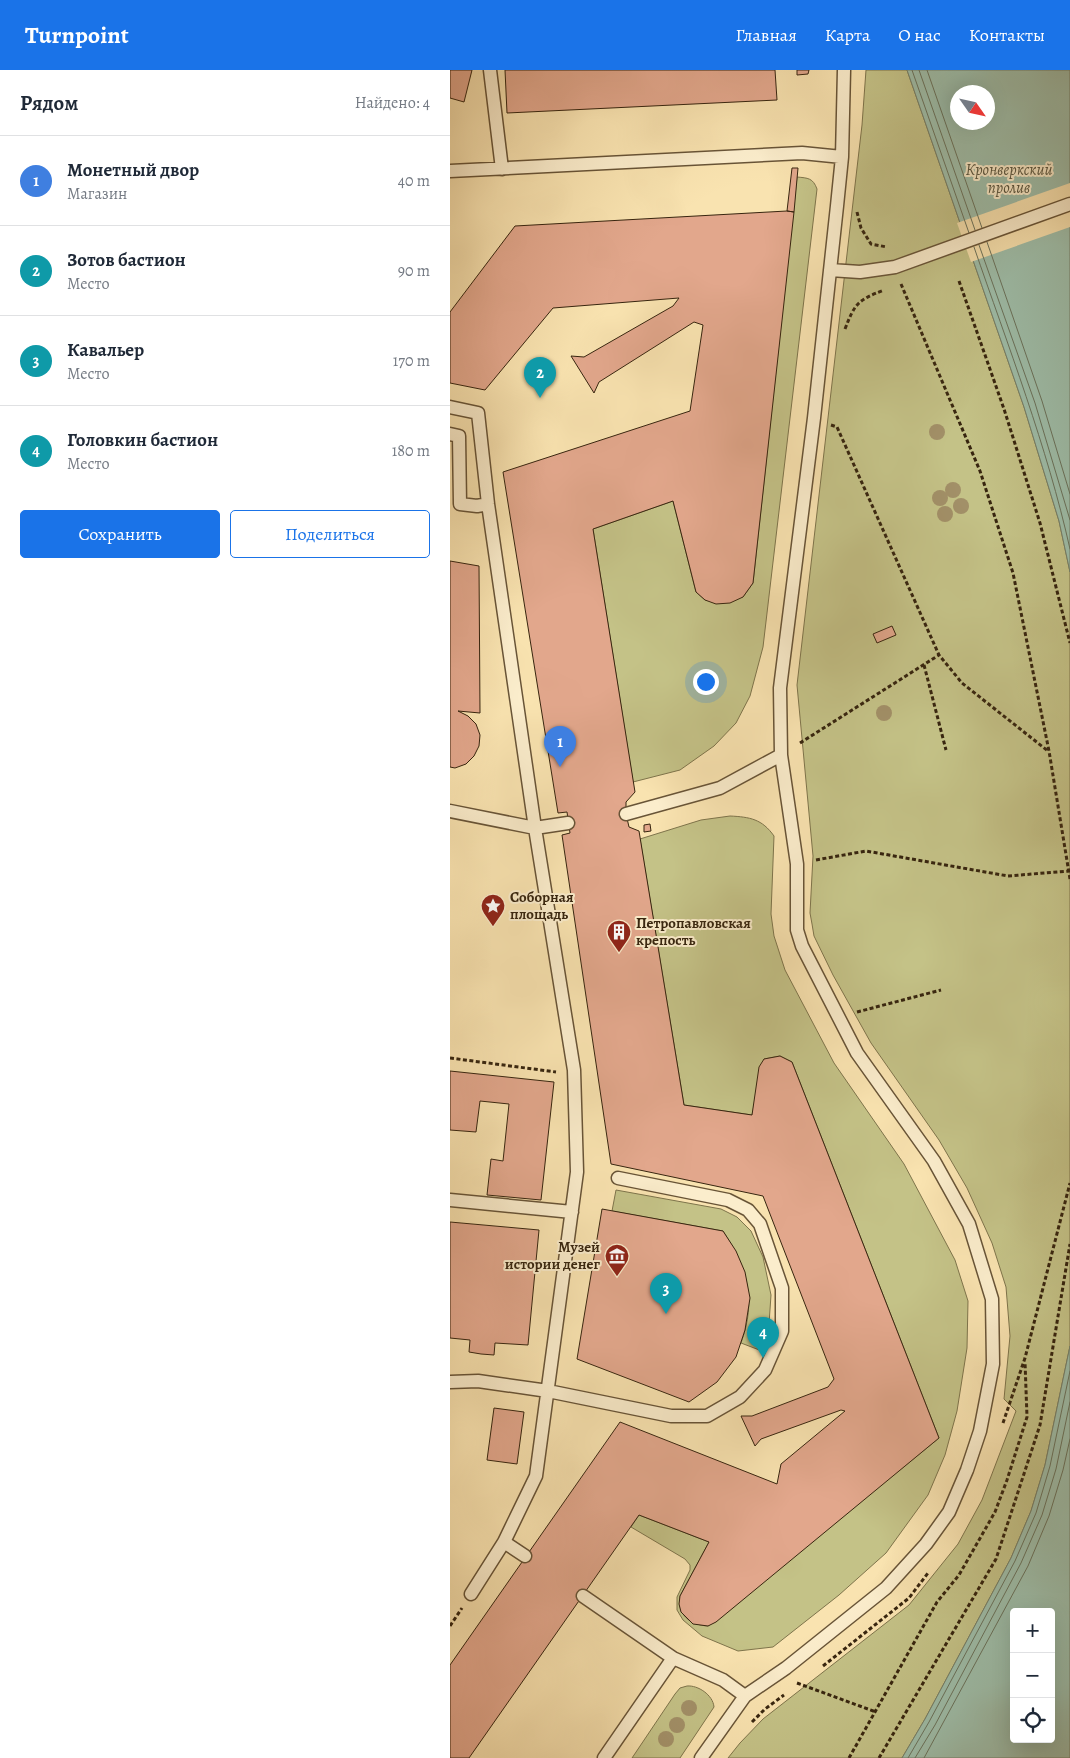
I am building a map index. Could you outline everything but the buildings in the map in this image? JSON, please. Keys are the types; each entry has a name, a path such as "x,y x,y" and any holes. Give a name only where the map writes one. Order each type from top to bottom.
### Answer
{"lane":[{"path":"490,70 502,169"},
{"path":"701,1758 745,1696 786,1668 886,1588 926,1544 949,1512 968,1470 980,1431 992,1364 992,1299 969,1224 934,1162 857,1053 802,946 797,930 797,864 781,755 780,688 842,157 844,70"},
{"path":"450,172 802,154 842,157"},
{"path":"830,270 860,272 895,267 1070,204"},
{"path":"450,406 478,413 488,504 535,828 574,1070 577,1172 536,1476 504,1542 472,1594"},
{"path":"450,434 459,436 460,504 477,506 488,504"},
{"path":"626,814 720,788 781,755"},
{"path":"450,811 535,828 568,822"},
{"path":"450,1382 478,1381 548,1390 671,1416 707,1416 740,1397 765,1370 782,1331 782,1288 760,1224 748,1210 728,1200 618,1178"},
{"path":"450,1200 572,1212"},
{"path":"504,1542 525,1556"},
{"path":"583,1596 673,1658 723,1680 745,1696"},
{"path":"604,1758 673,1658"}],"path":[{"path":"856,207 861,228 872,244 894,249"},
{"path":"959,281 1004,409 1040,523 1070,643"},
{"path":"900,283 980,471 1013,573 1049,751 1070,879"},
{"path":"830,424 837,428 939,655 962,683 1049,751"},
{"path":"809,738 939,655"},
{"path":"924,665 946,750"},
{"path":"816,860 866,852 1008,876 1070,871"},
{"path":"837,1017 941,990"},
{"path":"450,1058 556,1072"},
{"path":"849,1758 937,1602 959,1575 995,1512 1027,1417 1025,1358 1070,1183"},
{"path":"880,1758 996,1559 1040,1425 1070,1244"},
{"path":"792,1690 798,1685 876,1712"},
{"path":"747,1727 765,1709 785,1694"}],"shaded area":[{"path":"866,70 907,70 1024,407 1059,521 1070,572 1070,1346 1045,1465 1031,1511 1011,1558 925,1719 902,1758 728,1758 763,1719 909,1605 958,1544 982,1500 1016,1411 1004,1399 1010,1336 1006,1287 992,1243 967,1188 939,1140 871,1043 833,975 814,936 810,913 813,856 797,685 862,125"},
{"path":"797,177 810,179 817,189 763,647 750,696 736,723 714,746 680,770 633,782 593,529 673,501 696,592 705,600 743,597 753,583"},
{"path":"730,816 744,817 760,822 774,836 771,914 774,936 785,970 834,1063 904,1164 955,1260 968,1301 967,1348 957,1411 945,1455 928,1495 886,1553 839,1595 773,1647 738,1651 702,1636 683,1620 677,1610 677,1597 690,1570 690,1565 685,1559 631,1527 639,1515 709,1542 680,1596 681,1609 686,1618 696,1624 708,1626 939,1438 792,1062 780,1056 764,1059 752,1115 684,1105 640,839 701,820"},
{"path":"616,1190 721,1209 737,1217 751,1231 763,1257 771,1295 769,1324 762,1351 741,1343 748,1313 749,1298 747,1285 738,1258 723,1231 612,1211"},
{"path":"687,1686 696,1687 708,1695 714,1707 680,1758 632,1758 675,1694 680,1688"}],"water":[{"name":"Кронверкский пролив","path":"907,70 1070,70 1070,572 1059,521 1024,407"},
{"path":"1070,1346 1070,1758 902,1758 925,1719 1011,1558 1031,1511 1045,1465"}],"pier":[{"path":"1070,183 1070,227 971,262 957,223"}],"place":[{"name":"Зотов бастион","path":"540,398"},
{"name":"Монетный двор","path":"560,767"},
{"name":"Соборная площадь","path":"493,927"},
{"name":"Петропавловская крепость","path":"619,953"},
{"name":"Музей истории денег","path":"617,1277"},
{"name":"Кавальер","path":"666,1314"},
{"name":"Головкин бастион","path":"763,1358"}]}
